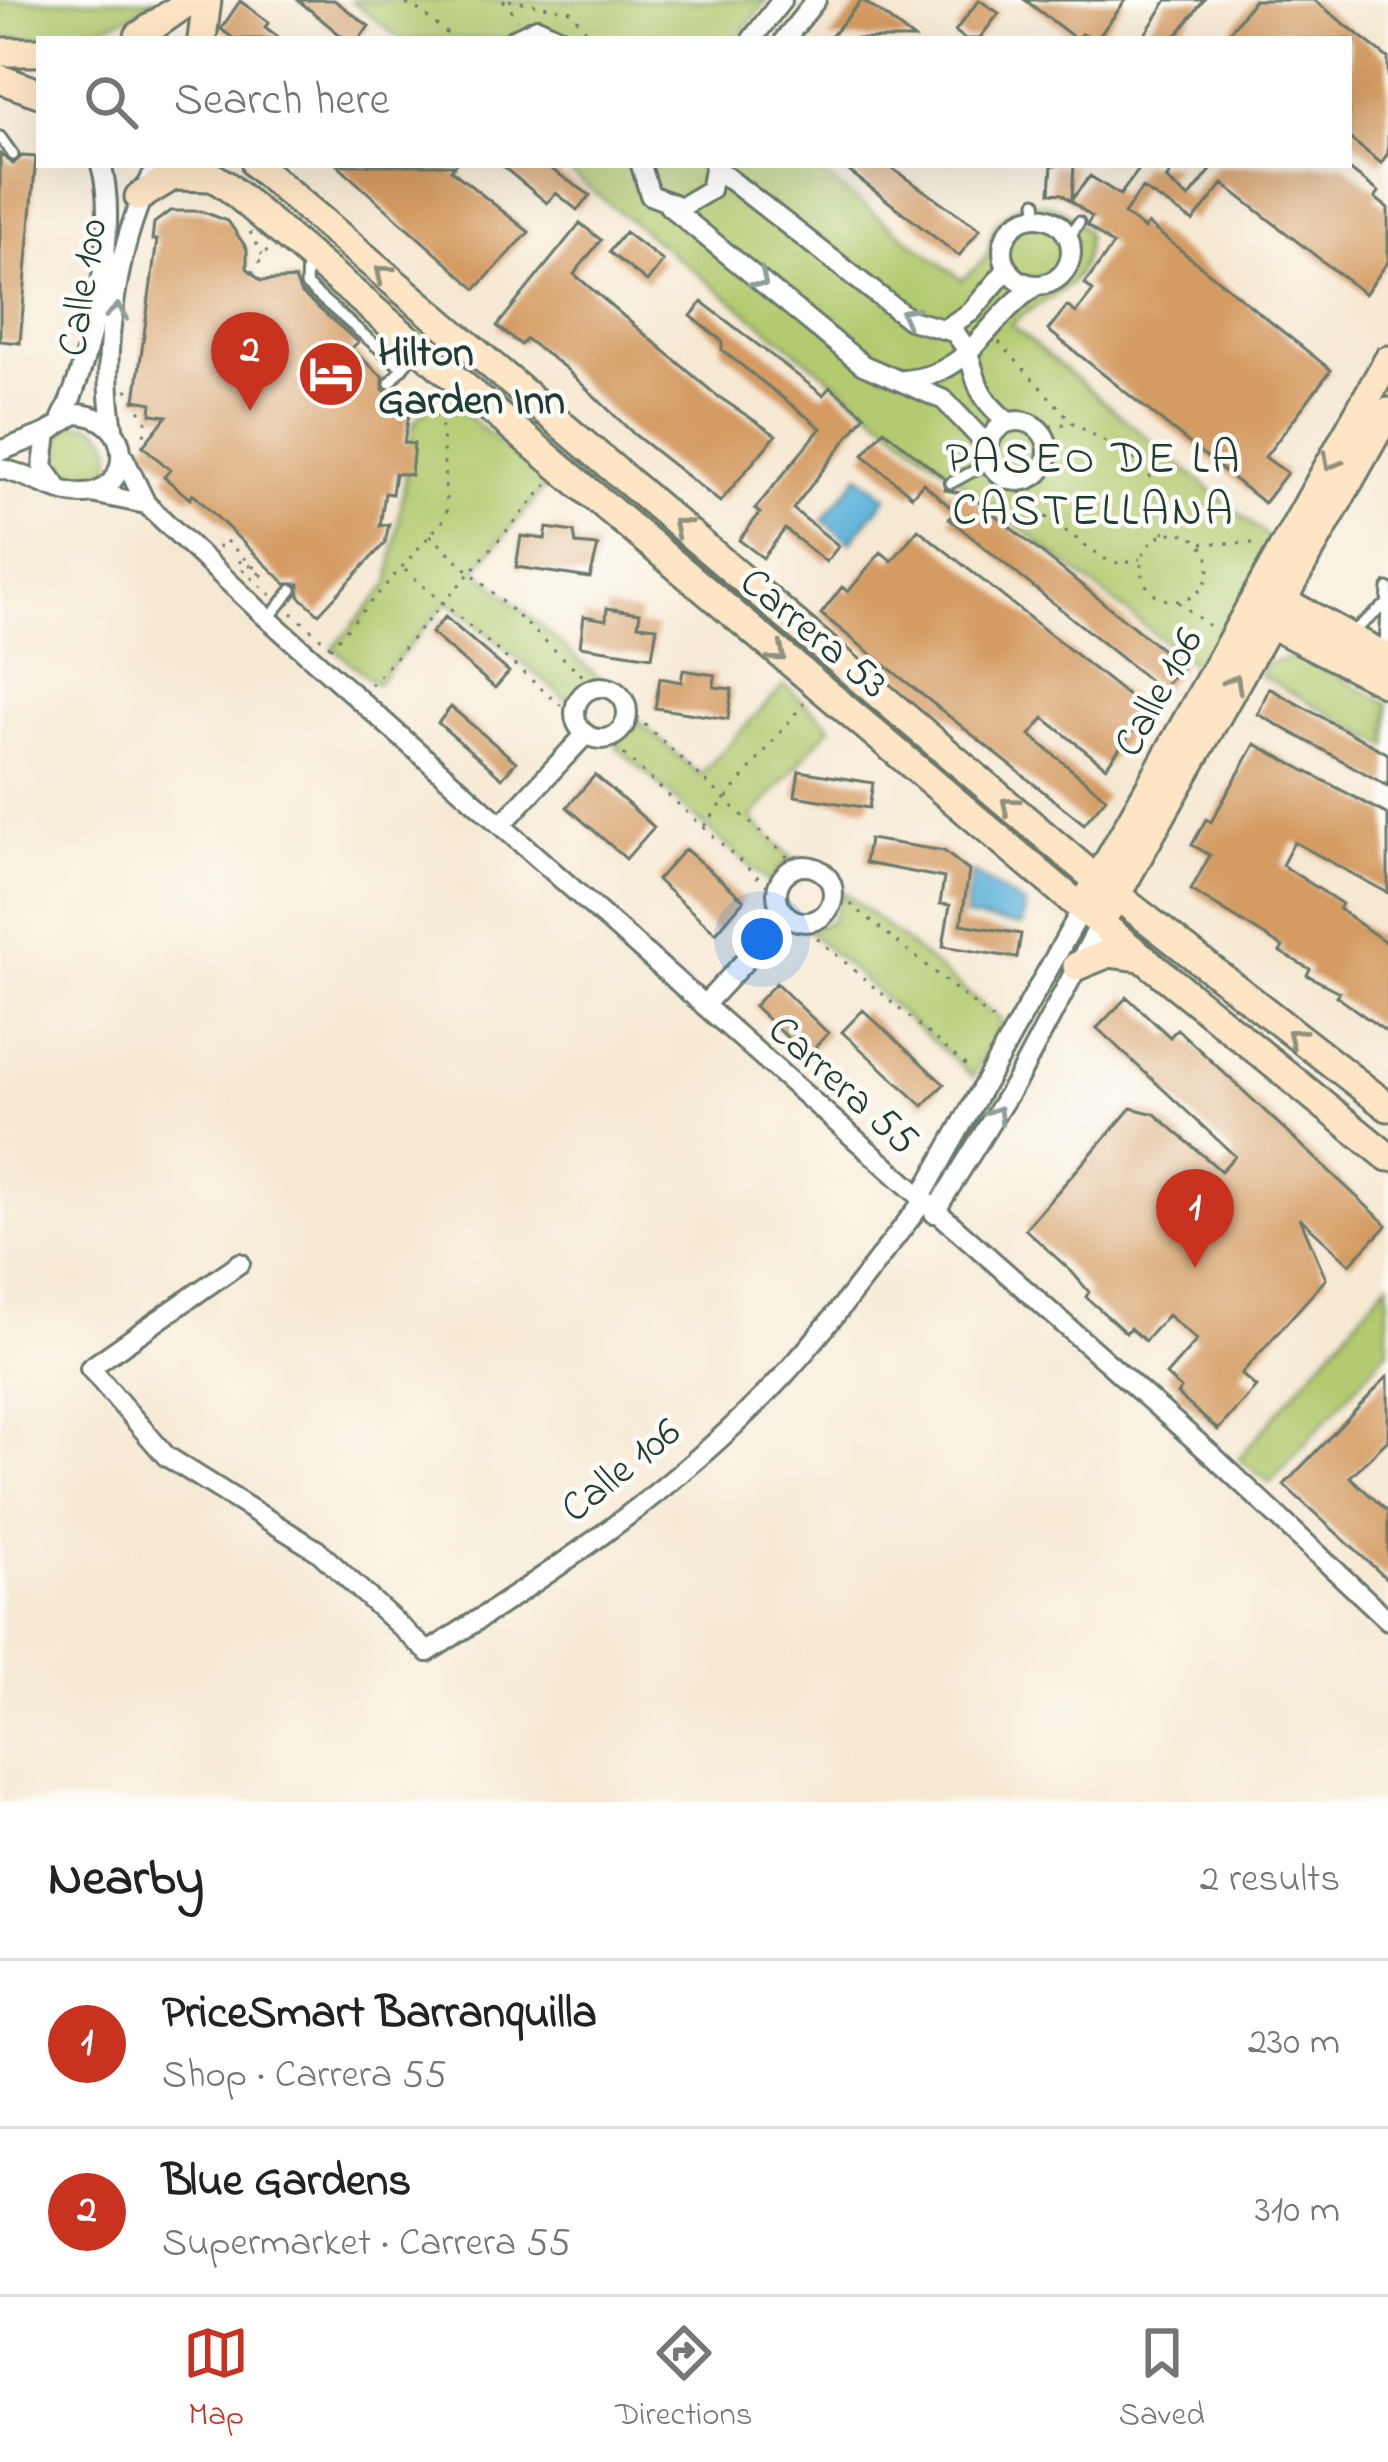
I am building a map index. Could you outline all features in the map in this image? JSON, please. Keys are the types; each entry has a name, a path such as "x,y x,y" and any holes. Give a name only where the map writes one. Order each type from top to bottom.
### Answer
{"main road":[{"path":"144,36 191,0"},
{"path":"202,36 207,0"},
{"path":"0,52 36,52"},
{"path":"0,79 36,92"},
{"name":"Carrera 53","path":"260,168 1107,888 1388,1107"},
{"path":"139,197 173,176 205,171"},
{"name":"Carrera 53","path":"205,171 387,321 410,358 560,470 1091,916 1388,1157"},
{"name":"Calle 106","path":"1107,888 1232,640 1264,605 1284,547 1388,360"},
{"name":"Calle 106","path":"1091,916 1264,605 1388,412"},
{"path":"1264,605 1387,666"},
{"path":"1078,965 1108,953 1142,957"}],"street":[{"path":"754,36 782,0"},
{"path":"787,36 816,0"},
{"path":"520,34 547,29 557,36"},
{"name":"Calle 100","path":"62,418 82,374 106,229 101,168"},
{"name":"Calle 100","path":"113,428 107,381 128,234 139,197 156,168"},
{"path":"642,168 650,195 863,365 944,400 989,454 1000,475 1016,481 1033,477 1045,466 1049,450 1038,428 1024,421 1008,422 980,396 969,355 946,328 910,320 718,168"},
{"path":"669,206 702,199 714,168"},
{"path":"899,380 936,376 969,355 986,327 1036,285 1065,270 1074,230 1037,210 1018,223 1006,238 1007,268 970,312 946,328"},
{"path":"1007,268 1036,285"},
{"path":"0,451 46,433 62,418 89,414 113,428 122,454 114,478 92,493"},
{"path":"989,454 1008,422"},
{"path":"46,433 43,466 56,485"},
{"name":"Carrera 55","path":"122,454 146,504 268,619 1211,1455 1388,1620"},
{"path":"0,469 146,504"},
{"path":"503,823 589,730 622,728 627,708 616,692 596,688 579,698 589,730"},
{"path":"704,1005 792,919 824,914 832,889 820,871 798,867 787,872 776,894 792,919"},
{"name":"Calle 106","path":"240,1263 90,1369 166,1456 318,1551 428,1652 577,1558 709,1450 786,1373 926,1205 1017,1080 1078,965 1091,916"},
{"name":"Calle 106","path":"926,1205 949,1149 1012,1036 1091,916"},
{"path":"893,1176 925,1173 949,1149"}],"lane":[{"path":"0,137 13,155"},
{"path":"308,254 306,285 357,329 410,358 390,383"},
{"path":"357,329 387,321"},
{"path":"951,483 989,454"},
{"path":"1387,666 1383,607 1388,589"},
{"path":"268,619 292,590"},
{"path":"1342,646 1383,607"},
{"path":"997,1063 1017,1080"}],"path":[{"path":"395,0 416,8 450,36"},
{"path":"506,0 520,34"},
{"path":"506,0 571,11 590,36"},
{"path":"252,273 263,256 252,241 253,223 261,231"},
{"path":"986,327 1073,423 1144,465 1169,514 1163,536 1131,564 1105,560 1025,502 1016,481"},
{"path":"124,378 146,421 141,461"},
{"path":"317,663 447,516 440,392"},
{"path":"1038,428 1073,423"},
{"path":"358,700 560,470"},
{"path":"1163,536 1181,534 1198,543 1241,541 1284,547"},
{"path":"430,535 596,688"},
{"path":"218,548 225,540 265,578 241,560 237,564"},
{"path":"235,550 242,541"},
{"path":"1176,601 1195,595 1206,580 1208,560 1198,543"},
{"path":"1142,558 1148,588 1176,601 1232,640"},
{"path":"402,567 776,894"},
{"path":"703,827 817,686"},
{"path":"627,708 798,867"},
{"path":"832,889 1012,1036"},
{"path":"792,919 986,1082"}],"green space":[{"path":"0,0 155,0 100,27 62,36 0,38"},
{"path":"351,0 767,0 739,36 396,36"},
{"path":"564,168 814,168 962,280 986,256 993,231 1008,213 1019,206 1044,203 1067,213 1087,233 1080,269 1063,290 1011,325 1271,540 1204,673"},
{"path":"440,393 548,484 476,569 599,678 571,703 448,601 376,684 333,648 389,584 414,422"},
{"path":"82,424 103,433 112,454 103,475 82,484 61,475 52,454 61,433"},
{"path":"1300,656 1388,704 1388,746 1260,675 1267,663"},
{"path":"784,685 831,726 751,819 794,860 780,867 770,884 616,746 637,720 700,775"},
{"path":"844,892 1002,1021 973,1077 808,931 831,921"},
{"path":"1388,1282 1388,1350 1270,1483 1239,1458"}],"water":[{"path":"859,475 887,497 850,542 823,520"},
{"path":"972,872 1025,906 1022,926 965,917"}],"building":[{"path":"298,0 334,0 369,26 361,36 341,36"},
{"path":"862,0 910,36 832,36"},
{"path":"979,0 999,13 981,36 961,36 955,31"},
{"path":"1025,0 1126,0 1099,36 1072,36"},
{"path":"1167,0 1204,0 1176,36 1144,36"},
{"path":"1254,0 1314,0 1388,58 1388,153 1381,163 1352,140 1352,36 1226,36"},
{"path":"240,1 269,22 265,27 277,36 230,36 221,29"},
{"path":"0,154 13,164 22,156 36,157 20,343 0,341"},
{"path":"340,168 453,168 529,232 476,289"},
{"path":"505,168 550,168 590,195 577,210 556,193 547,203"},
{"path":"845,168 891,168 980,229 959,256"},
{"path":"1052,168 1074,168 1072,199 1090,176 1120,195 1140,168 1174,168 1166,179 1189,198 1213,168 1348,168 1379,192 1375,198 1388,208 1388,262 1365,294 1223,184 1193,221 1142,188 1124,214 1144,229 1148,224 1331,370 1265,457 1287,473 1264,503 1048,330 1067,306 1076,313 1093,291 1085,284 1113,245 1087,225 1092,217 1062,194 1050,193"},
{"path":"170,211 201,211 228,221 247,249 247,268 261,281 295,279 300,292 358,342 351,349 383,377 383,389 410,409 404,443 414,444 411,475 395,473 392,494 385,493 380,526 389,524 385,543 319,614 299,596 299,584 286,584 193,494 190,499 164,477 170,470 143,446 167,416 151,414 152,403 135,400 157,240 152,240 154,223"},
{"path":"580,223 601,240 574,274 716,395 776,435 720,502 635,435 564,367 526,339 521,345 497,326"},
{"path":"625,232 663,261 647,282 609,252"},
{"path":"702,302 823,395 830,387 865,415 793,509 839,546 826,562 785,529 763,558 739,540 760,513 755,509 821,428 722,350 722,341 691,316"},
{"path":"884,430 944,478 945,490 970,495 1182,666 1161,690 949,519 956,512 923,483 912,496 863,455"},
{"path":"547,528 574,532 576,544 598,546 590,578 516,567 521,536 545,539"},
{"path":"918,529 1147,711 1106,767 1044,718 1030,735 1106,798 1084,824 821,614 842,587 848,592 881,552 892,561"},
{"path":"607,608 640,613 638,625 657,627 652,657 580,646 584,616 606,620"},
{"path":"445,617 509,672 495,688 431,633"},
{"path":"683,670 715,675 714,687 732,689 728,719 655,708 660,678 681,682"},
{"path":"1269,688 1388,754 1388,786 1258,714"},
{"path":"451,707 516,762 502,778 438,723"},
{"path":"1255,744 1388,815 1388,893 1294,842 1282,865 1342,904 1339,909 1388,944 1388,1033 1336,996 1339,992 1307,975 1310,969 1280,952 1283,947 1191,890 1210,855 1192,845 1206,819 1211,822"},
{"path":"799,771 873,783 869,808 795,796"},
{"path":"595,775 654,827 626,859 567,807"},
{"path":"869,839 944,851 969,871 961,924 1021,934 1017,958 943,946 950,905 940,904 944,878 865,863"},
{"path":"685,849 744,900 716,933 657,880"},
{"path":"776,983 828,1033 807,1056 754,1006"},
{"path":"1127,997 1170,1037 1177,1029 1387,1225 1350,1264 1300,1218 1326,1279 1241,1374 1256,1387 1218,1430 1177,1394 1181,1389 1166,1375 1197,1340 1168,1315 1145,1341 1130,1328 1126,1333 1086,1297 1089,1292 1072,1272 1025,1229 1131,1108 1155,1114 1221,1171 1235,1156 1097,1028"},
{"path":"863,1010 944,1084 923,1106 842,1032"},
{"path":"1388,1376 1388,1440 1350,1477 1388,1512 1388,1580 1284,1485"}],"place":[{"name":"Hilton Garden Inn","path":"331,374"},
{"name":"Blue Gardens","path":"250,411"},
{"name":"PriceSmart Barranquilla","path":"1195,1268"}],"district":[{"name":"PASEO DE LA CASTELLANA","path":"1094,482"}]}
